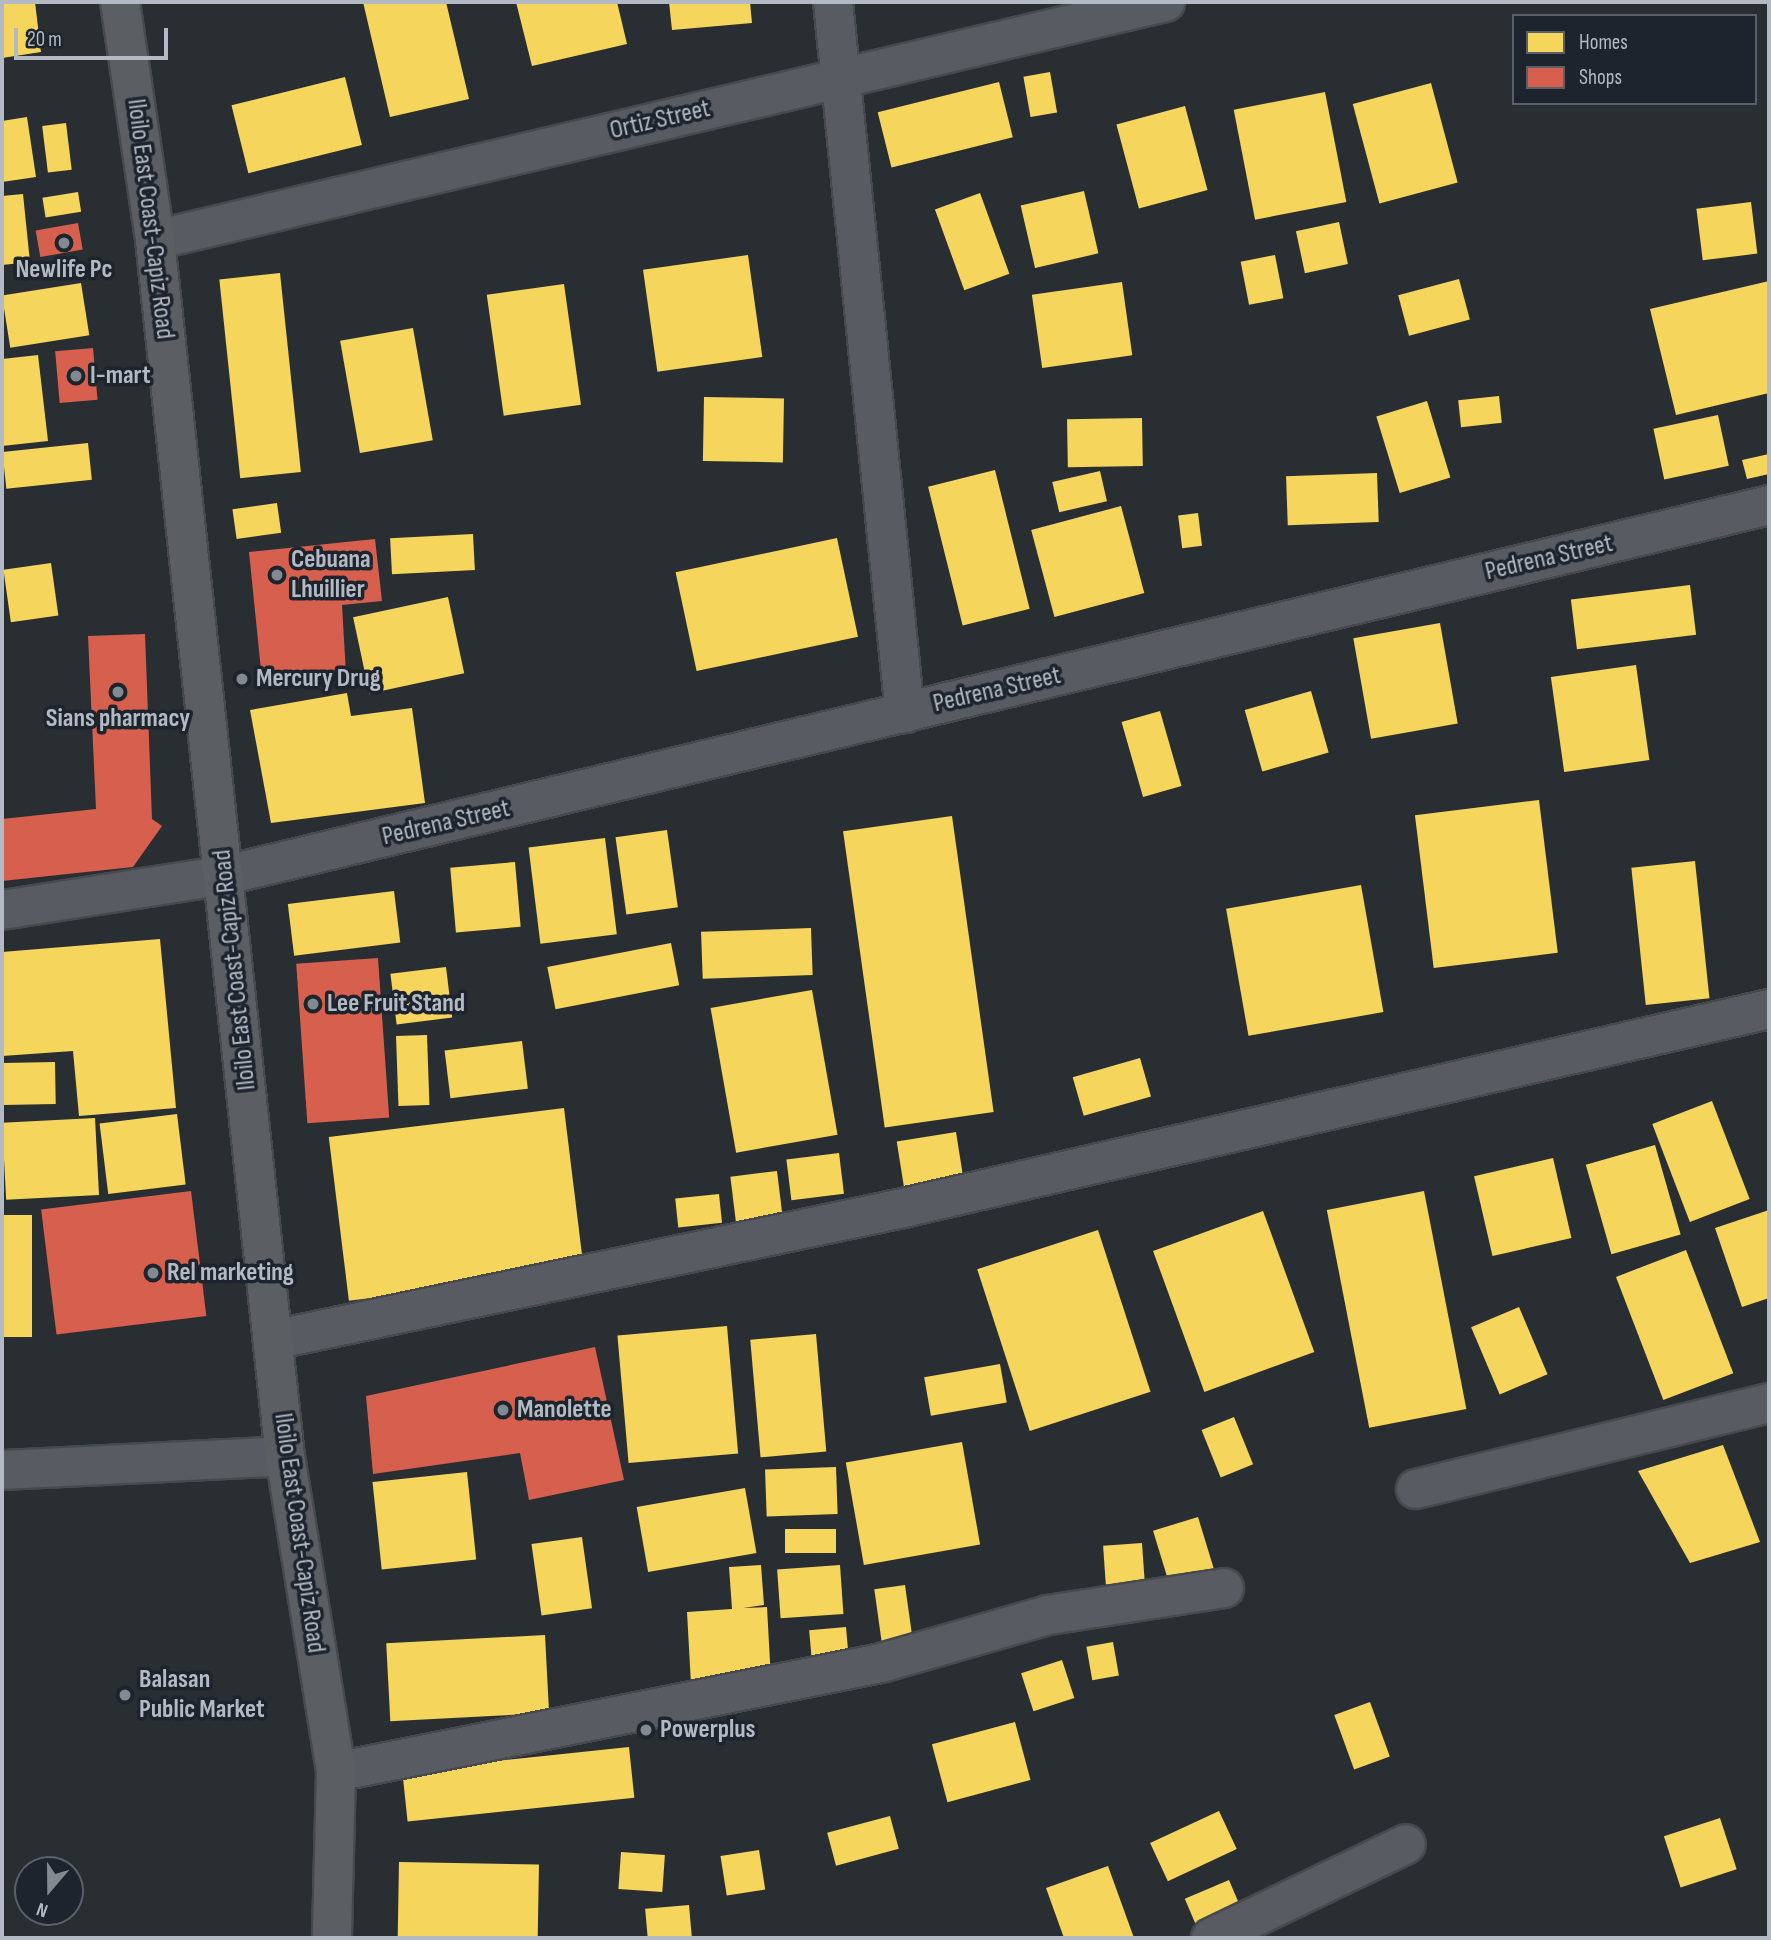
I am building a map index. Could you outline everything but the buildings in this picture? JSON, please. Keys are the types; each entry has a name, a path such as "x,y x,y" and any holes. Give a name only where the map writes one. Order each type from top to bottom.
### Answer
{"main road":[{"name":"Iloilo East Coast-Capiz Road","path":"120,2 155,240 226,876 285,1457 336,1772 332,1938"}],"street":[{"path":"833,2 905,713"},
{"name":"Ortiz Street","path":"155,240 841,76 1165,2"},
{"name":"Pedrena Street","path":"2,911 226,876 1769,505"},
{"path":"273,1340 917,1205 1769,1009"},
{"path":"1416,1489 1769,1403"},
{"path":"2,1470 285,1457"},
{"path":"336,1772 881,1663 1048,1615 1224,1588"},
{"path":"1211,1938 1406,1844"}],"place":[{"name":"Newlife Pc","path":"64,243"},
{"name":"I-mart","path":"76,376"},
{"name":"Cebuana Lhuillier","path":"277,575"},
{"name":"Mercury Drug","path":"242,679"},
{"name":"Sians pharmacy","path":"118,692"},
{"name":"Lee Fruit Stand","path":"313,1004"},
{"name":"Rel marketing","path":"153,1273"},
{"name":"Manolette","path":"503,1410"},
{"name":"Balasan Public Market","path":"125,1695"},
{"name":"Powerplus","path":"646,1730"}]}
